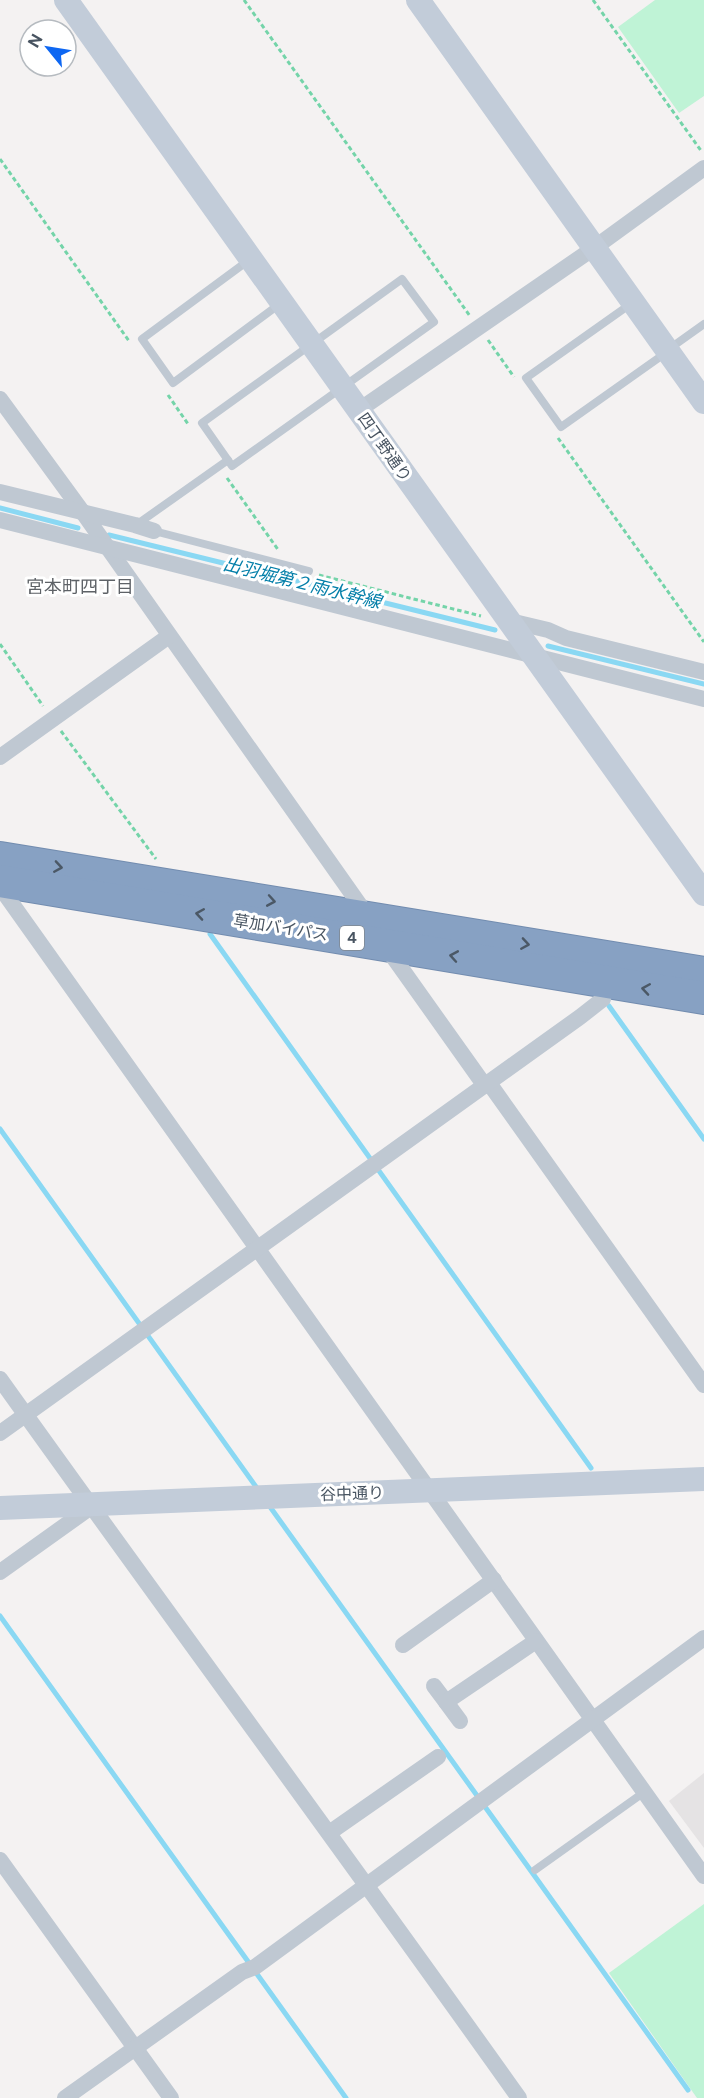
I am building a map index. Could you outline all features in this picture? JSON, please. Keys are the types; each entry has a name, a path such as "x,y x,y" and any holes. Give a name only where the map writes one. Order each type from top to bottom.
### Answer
{"highway":[{"name":"草加バイパス","path":"0,858 377,931 606,982 704,998"},
{"name":"草加バイパス","path":"0,880 704,972"}],"street":[{"name":"四丁野通り","path":"66,0 704,894"},
{"path":"418,0 704,402"},
{"path":"359,410 594,248 704,168"},
{"path":"0,399 84,514 377,931 704,1385"},
{"path":"0,492 154,531"},
{"path":"0,520 704,699"},
{"path":"511,623 548,630 566,638 704,672"},
{"path":"0,757 169,636"},
{"path":"0,887 256,1250 704,1876"},
{"path":"0,1433 487,1085 603,999 606,982"},
{"path":"0,1379 90,1506 367,1884 519,2098"},
{"name":"谷中通り","path":"0,1508 704,1479"},
{"path":"0,1572 90,1506"},
{"path":"403,1646 494,1580"},
{"path":"65,2098 243,1972 255,1967 704,1638"},
{"path":"446,1702 537,1641"},
{"path":"434,1686 460,1721"},
{"path":"329,1833 438,1757"},
{"path":"0,1860 171,2098"}],"lane":[{"path":"251,258 142,339 173,383 283,302"},
{"path":"402,279 434,322 232,466 202,423 312,344 402,279"},
{"path":"633,302 526,378 561,427 704,324"},
{"path":"135,525 228,460"},
{"path":"154,531 309,571"},
{"path":"535,1870 643,1793"}],"path":[{"path":"593,0 704,155"},
{"path":"309,571 511,623"},
{"path":"0,644 52,720 159,863"}],"shaded area":[{"path":"704,1773 704,1848 669,1801"}],"green space":[{"path":"655,0 704,0 704,96 679,113 618,27"},
{"path":"704,1904 704,2098 697,2098 609,1973"}],"waterway":[{"name":"出羽堀第２雨水幹線","path":"0,508 78,528"},
{"name":"出羽堀第２雨水幹線","path":"109,535 495,630"},
{"name":"出羽堀第２雨水幹線","path":"548,646 704,684"},
{"path":"210,934 591,1468"},
{"path":"609,1006 704,1139"},
{"path":"0,1129 259,1491"},
{"path":"268,1504 688,2090"},
{"path":"0,1616 346,2098"}],"district":[{"name":"宮本町四丁目","path":"80,587"}]}
